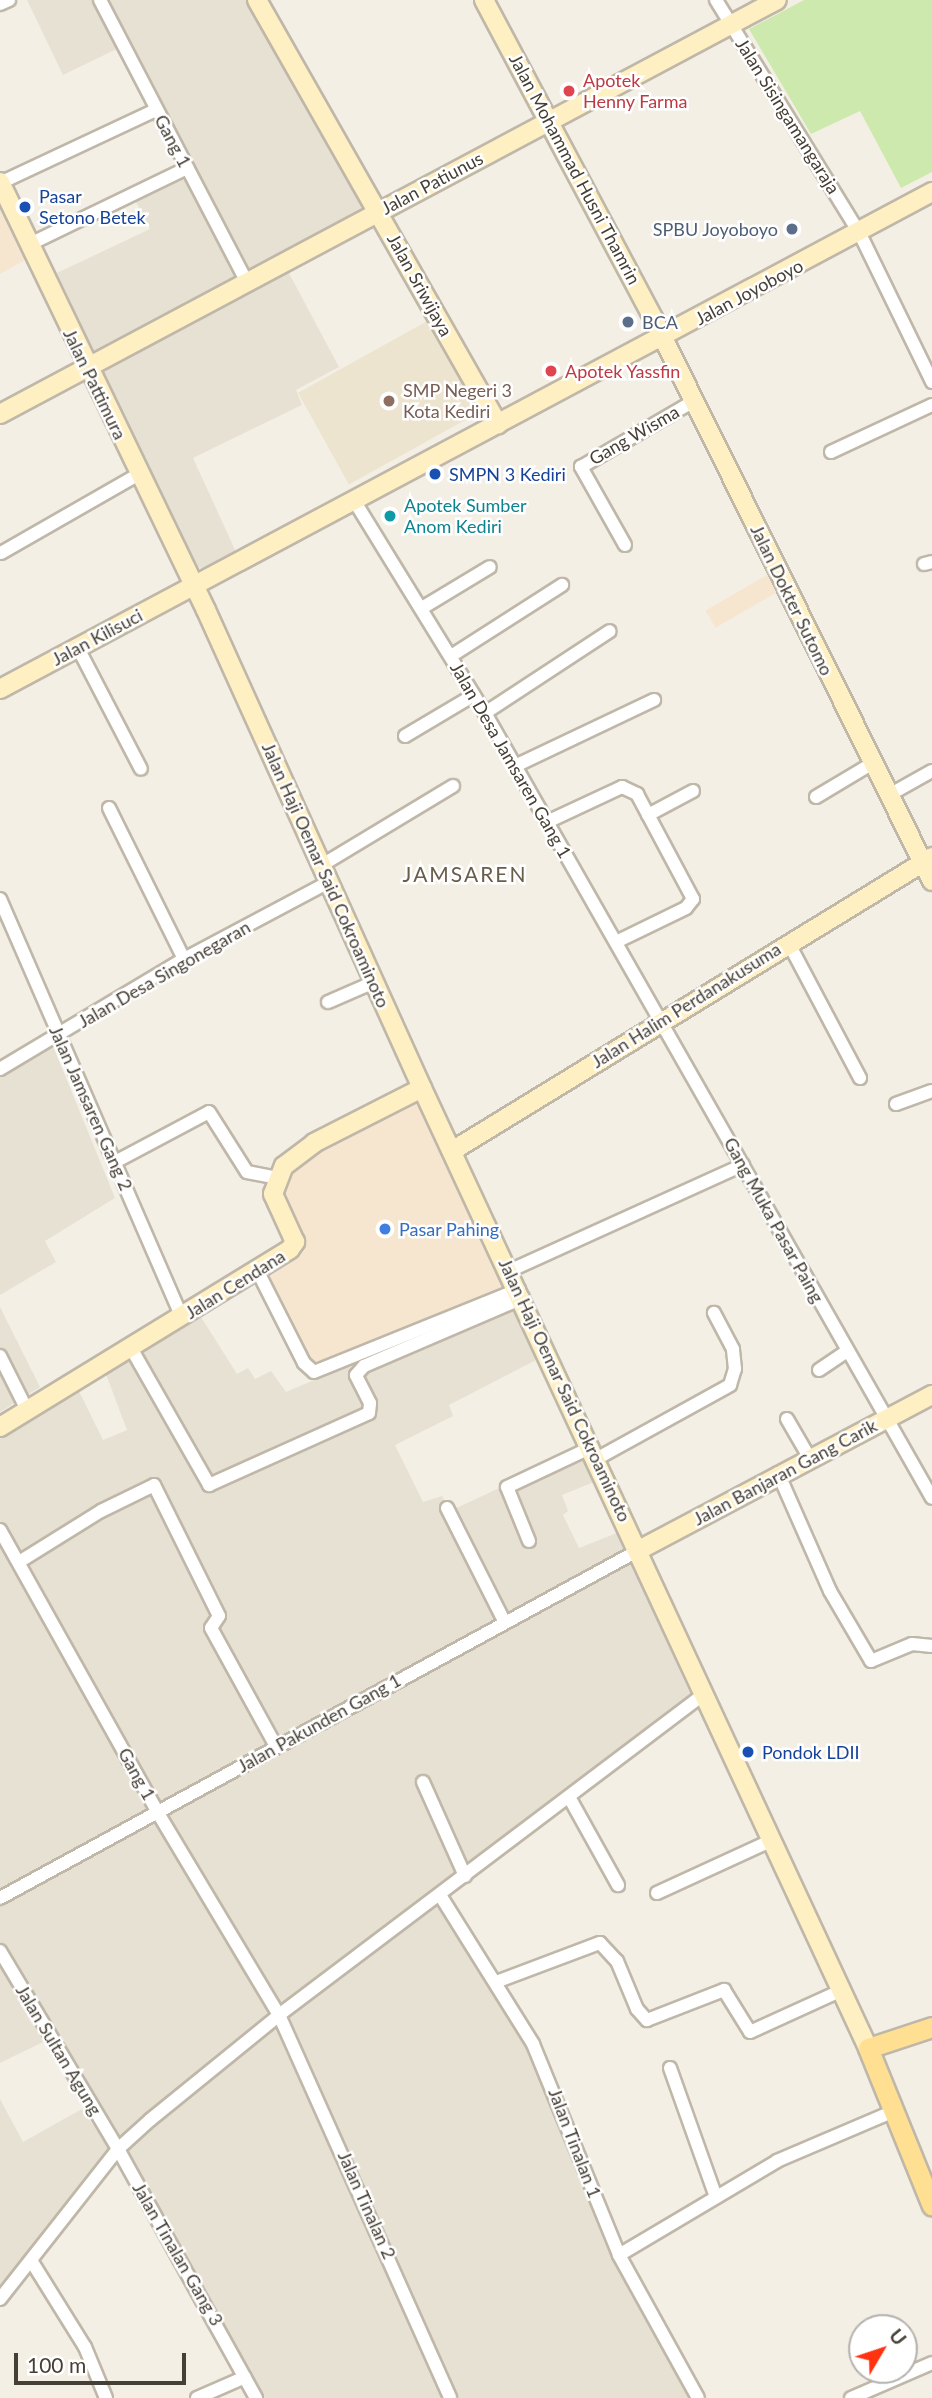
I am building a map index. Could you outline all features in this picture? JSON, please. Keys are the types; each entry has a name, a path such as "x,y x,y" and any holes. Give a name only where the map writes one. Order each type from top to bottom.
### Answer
{"main road":[{"path":"932,2027 868,2048 932,2206"}],"street":[{"path":"0,4 9,0"},
{"name":"Jalan Sriwijaya","path":"257,0 498,424"},
{"name":"Jalan Mohammad Husni Thamrin","path":"485,0 551,120 663,338"},
{"name":"Jalan Sisingamangaraja","path":"716,0 859,232 932,382"},
{"name":"Jalan Patiunus","path":"0,414 777,0"},
{"name":"Gang 1","path":"102,1 247,282"},
{"path":"0,182 156,110"},
{"path":"29,245 187,168"},
{"name":"Jalan Pattimura","path":"0,182 194,585"},
{"name":"Jalan Joyoboyo","path":"194,585 663,338 932,192"},
{"name":"Jalan Dokter Sutomo","path":"663,338 873,763 927,860 932,881"},
{"name":"Gang Wisma","path":"625,545 581,467 694,401"},
{"path":"831,452 932,405"},
{"path":"1,553 139,474"},
{"name":"Jalan Desa Jamsaren Gang 1","path":"355,502 485,713 662,1021"},
{"path":"422,608 490,567"},
{"name":"Jalan Kilisuci","path":"0,689 194,585"},
{"name":"Jalan Haji Oemar Said Cokroaminoto","path":"194,585 422,1088 521,1293 868,2048"},
{"path":"451,656 562,585"},
{"path":"485,713 610,631"},
{"path":"78,648 141,769"},
{"path":"405,736 474,695"},
{"path":"515,766 654,700"},
{"path":"816,797 873,763"},
{"path":"889,794 932,771"},
{"path":"322,865 453,786"},
{"path":"547,822 622,787 637,794 693,899 687,908 616,942"},
{"path":"648,815 693,791"},
{"path":"109,808 184,959"},
{"name":"Jalan Halim Perdanakusuma","path":"452,1151 788,942 927,860"},
{"name":"Jalan Desa Singonegaran","path":"0,1069 184,959 329,882"},
{"name":"Jalan Jamsaren Gang 2","path":"0,899 182,1317"},
{"path":"788,942 860,1078"},
{"path":"328,1002 374,982"},
{"name":"Gang Muka Pasar Paing","path":"662,1021 932,1498"},
{"path":"115,1163 211,1112 247,1172 277,1178 304,1149 422,1088"},
{"path":"896,1104 932,1091"},
{"path":"509,1271 743,1165"},
{"name":"Jalan Cendana","path":"0,1427 257,1270 295,1242 275,1203 277,1178"},
{"path":"257,1270 303,1363 314,1372 521,1293"},
{"path":"131,1348 209,1485 369,1413 370,1404 356,1375 364,1366 521,1293"},
{"path":"529,1541 507,1487 595,1453 730,1385 733,1349 714,1313"},
{"path":"819,1370 847,1351"},
{"path":"0,1356 27,1410"},
{"name":"Jalan Banjaran Gang Carik","path":"639,1550 778,1473 932,1395"},
{"path":"788,1419 809,1457"},
{"path":"778,1473 830,1591 872,1661 912,1644 932,1646"},
{"path":"19,1562 101,1511 155,1485 219,1616 211,1628 276,1746"},
{"path":"447,1508 504,1621"},
{"name":"Gang 1","path":"0,1532 159,1813 279,2015"},
{"name":"Jalan Pakunden Gang 1","path":"0,1898 504,1621 639,1550"},
{"path":"0,2300 118,2149 279,2015 704,1693"},
{"path":"423,1782 465,1875"},
{"path":"569,1797 618,1885"},
{"path":"657,1893 772,1840"},
{"name":"Jalan Tinalan 1","path":"440,1895 496,1982 552,2084 619,2255 698,2398"},
{"path":"496,1982 600,1943 617,1961 637,2009 647,2020 724,1990 750,2032 845,1997"},
{"name":"Jalan Sultan Agung","path":"0,1951 118,2149"},
{"name":"Jalan Tinalan 2","path":"279,2015 450,2398"},
{"path":"670,2068 716,2197"},
{"path":"619,2255 777,2161 894,2111"},
{"name":"Jalan Tinalan Gang 3","path":"118,2149 256,2398"},
{"path":"32,2262 85,2347 106,2398"},
{"path":"851,2398 932,2363"},
{"path":"197,2398 246,2377"}],"shaded area":[{"path":"27,0 249,0 369,211 282,260 339,367 296,390 302,405 193,458 236,552 204,568 195,567 57,273 150,229 136,202 193,175 125,45 63,75"},
{"path":"0,199 27,259 0,274"},
{"name":"SMP Negeri 3 Kota Kediri","path":"431,319 482,411 349,485 298,393"},
{"path":"767,575 777,592 716,628 706,610"},
{"path":"53,1046 115,1198 45,1241 56,1262 0,1295 0,1076"},
{"name":"Pasar Pahing","path":"416,1095 506,1290 309,1380 260,1277 305,1251 280,1206 285,1168"},
{"path":"511,1302 538,1359 449,1405 453,1416 395,1445 423,1502 442,1496 450,1511 578,1451 594,1482 562,1495 568,1511 563,1515 579,1548 617,1533 629,1554 161,1808 0,1521 0,1434 77,1387 103,1440 127,1430 104,1369 201,1317 237,1374 248,1368 255,1379 271,1371 286,1392 349,1365 353,1372"},
{"path":"0,1307 40,1387 0,1412"},
{"path":"0,1540 153,1809 0,1892"},
{"path":"630,1559 692,1698 278,2007 166,1817"},
{"path":"156,1820 274,2013 119,2142 0,1942 0,1903"},
{"path":"437,1906 527,2045 567,2134 616,2264 691,2398 458,2398 286,2016"},
{"path":"0,1967 45,2041 0,2063"},
{"path":"278,2019 443,2398 260,2398 123,2150"},
{"path":"0,2099 23,2142 82,2109 111,2151 0,2290"}],"green space":[{"path":"804,0 932,0 932,172 901,188 860,111 811,134 749,29"}],"place":[{"name":"Apotek Henny Farma","path":"569,91"},
{"name":"Pasar Setono Betek","path":"25,207"},
{"name":"SPBU Joyoboyo","path":"792,229"},
{"name":"BCA","path":"628,322"},
{"name":"Apotek Yassfin","path":"551,371"},
{"name":"SMP Negeri 3 Kota Kediri","path":"389,401"},
{"name":"SMPN 3 Kediri","path":"435,474"},
{"name":"Apotek Sumber Anom Kediri","path":"390,516"},
{"name":"Pasar Pahing","path":"385,1229"},
{"name":"Pondok LDII","path":"748,1752"}],"district":[{"name":"JAMSAREN","path":"465,874"}]}
